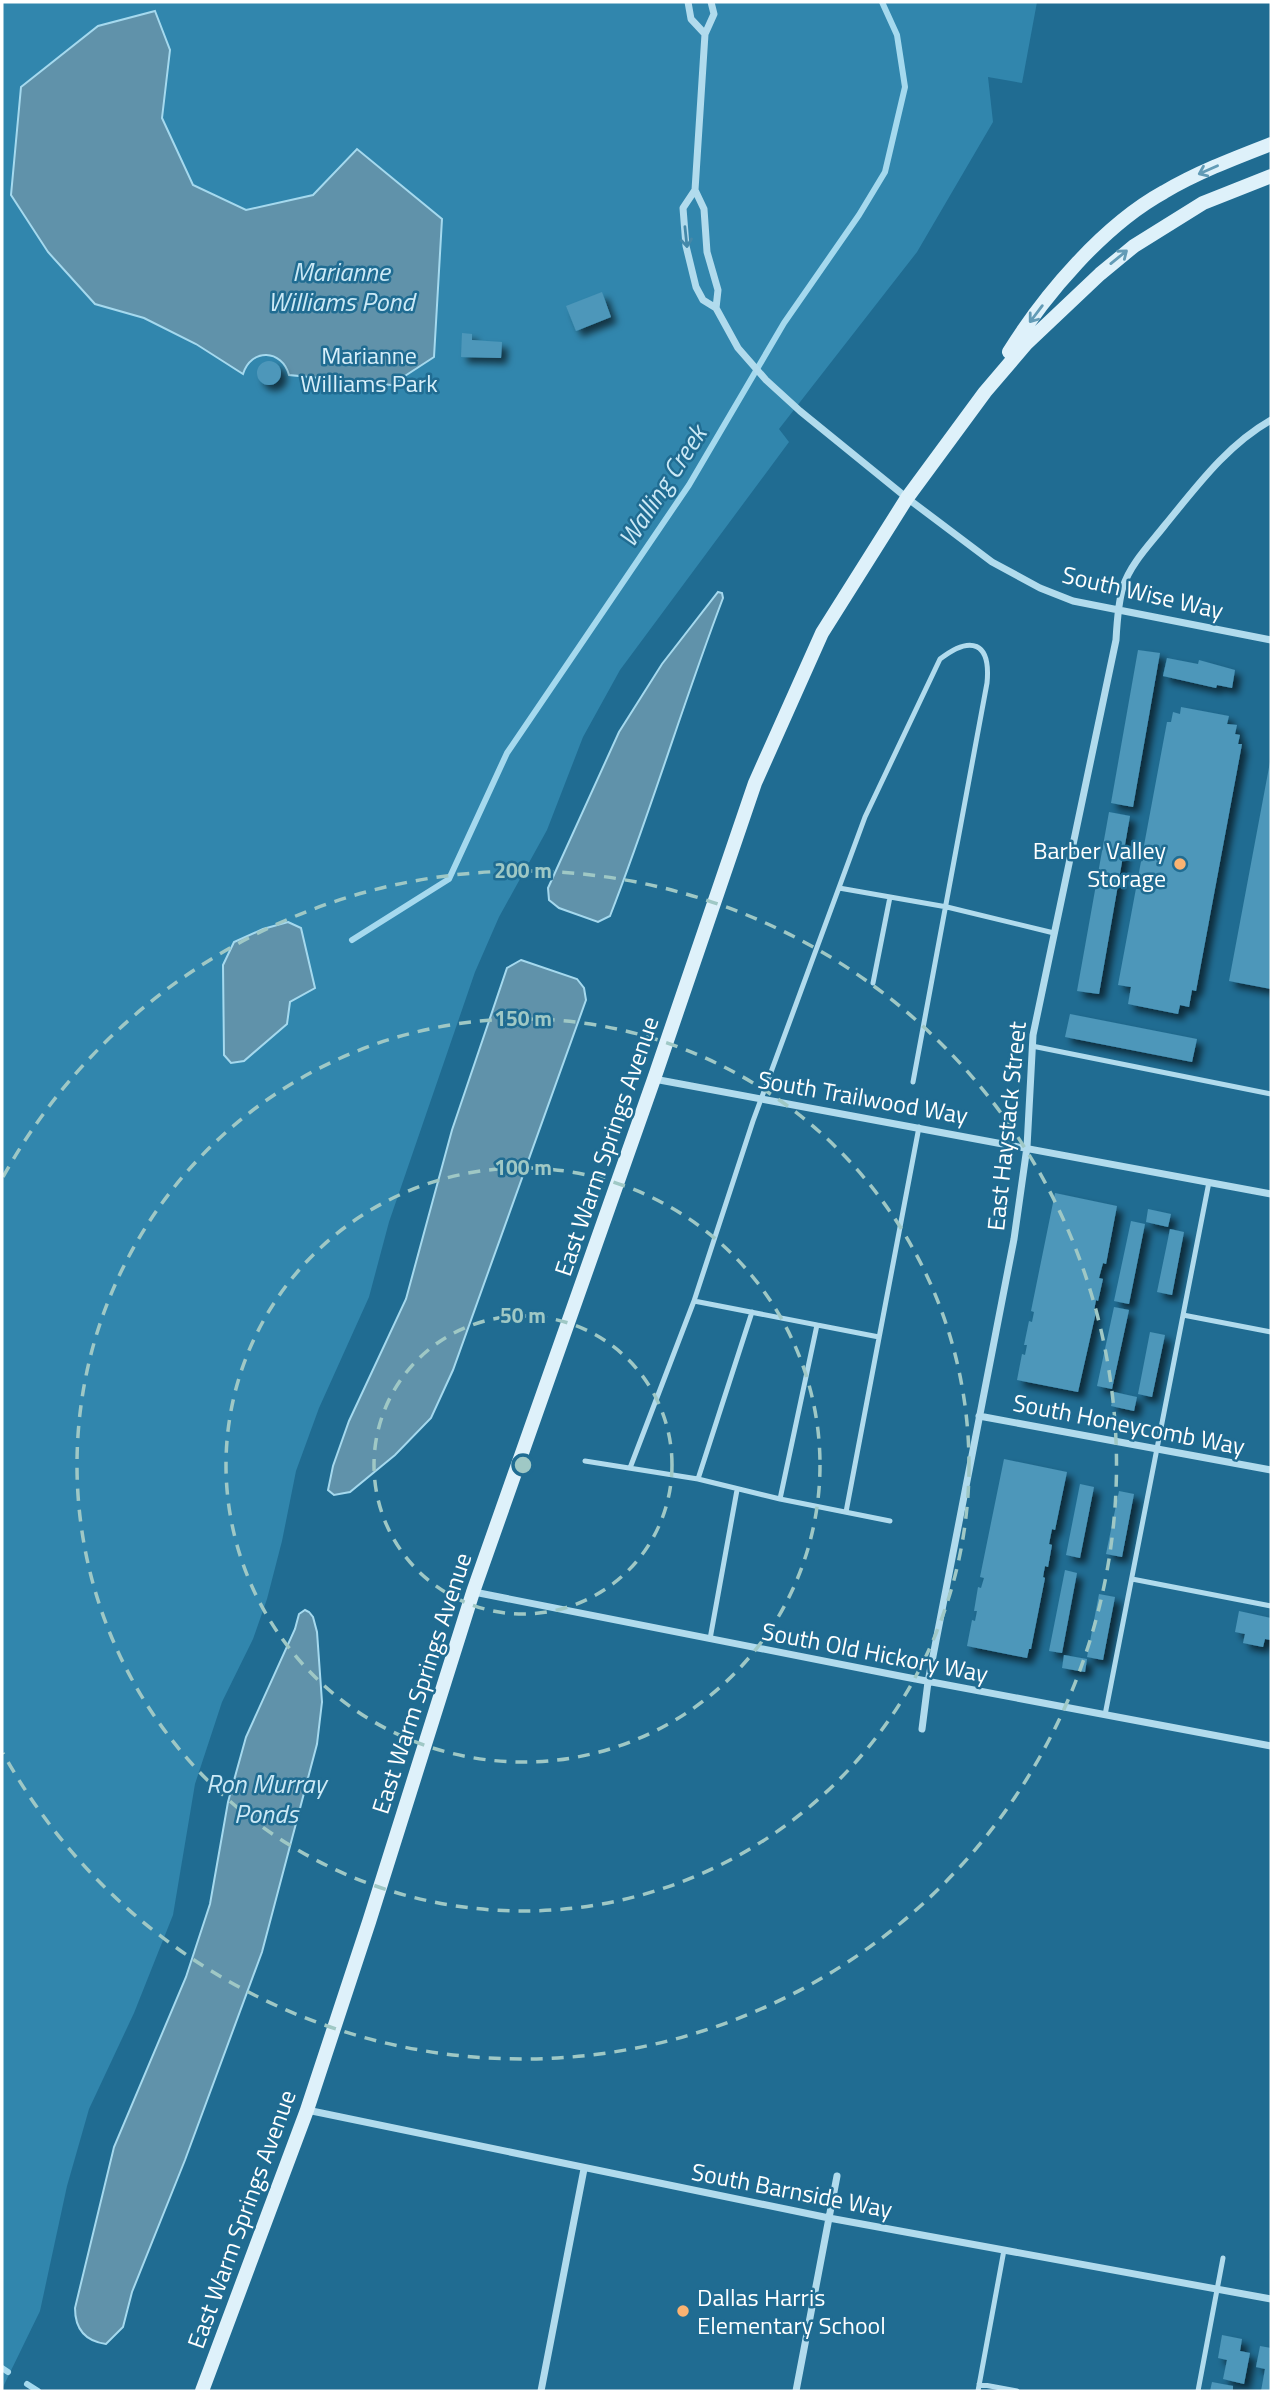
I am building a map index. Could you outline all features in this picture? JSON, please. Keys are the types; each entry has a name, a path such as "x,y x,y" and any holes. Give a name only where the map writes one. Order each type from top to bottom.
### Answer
{"street":[{"path":"688,2 691,19 705,34"},
{"path":"695,190 705,209 707,252 718,290 716,308 703,300 696,287 686,246 683,208 695,190 705,34 714,14 711,2"},
{"name":"East Warm Springs Avenue","path":"985,392 1015,342 1091,248 1162,193 1203,172 1271,144"},
{"name":"East Warm Springs Avenue","path":"202,2391 307,2110 473,1592 755,783 822,633 907,498 985,392 1026,344 1100,274 1134,246 1203,203 1271,176"},
{"name":"South Wise Way","path":"716,308 738,348 752,366 800,411 907,498 992,562 1040,588 1073,601 1271,640"},
{"name":"East Haystack Street","path":"922,1729 928,1682 1014,1239 1027,1147 1032,1046 1116,640 1124,585 1153,540 1230,450 1271,420"},
{"name":"South Trailwood Way","path":"654,1079 1271,1194"},
{"name":"South Honeycomb Way","path":"979,1416 1271,1470"},
{"name":"South Old Hickory Way","path":"473,1592 928,1682 1271,1746"},
{"name":"South Barnside Way","path":"307,2110 829,2218 1271,2299"},
{"path":"541,2391 584,2169"},
{"path":"796,2391 837,2176"}],"lane":[{"path":"630,1468 694,1301 762,1098 865,817 940,659 952,650 966,645 978,647 985,653 988,675 913,1082"},
{"path":"839,888 947,907 1054,933"},
{"path":"873,984 890,897"},
{"path":"1032,1046 1271,1094"},
{"path":"846,1512 919,1127"},
{"path":"1105,1715 1209,1182"},
{"path":"694,1301 879,1337"},
{"path":"698,1479 752,1312"},
{"path":"1183,1315 1271,1332"},
{"path":"780,1499 817,1325"},
{"path":"585,1461 698,1479 737,1490 890,1521"},
{"path":"709,1639 737,1490"},
{"path":"1132,1579 1271,1606"},
{"path":"978,2391 1004,2250"},
{"path":"1198,2391 1223,2258"},
{"path":"979,2384 1017,2391"}],"green space":[{"name":"Marianne Williams Park","path":"2,2 1037,2 1022,83 988,77 993,122 917,252 779,429 789,442 620,670 583,737 547,830 499,917 475,972 389,1222 369,1297 319,1408 296,1471 267,1599 253,1639 222,1702 195,1784 173,1915 134,2013 89,2109 67,2186 40,2311 2,2389"}],"water":[{"name":"Marianne Williams Pond","path":"155,11 170,50 162,118 193,185 246,210 313,195 357,149 442,219 434,357 391,385 289,375 280,360 266,355 253,360 243,374 196,344 144,318 95,304 48,252 11,195 21,87 98,26"},
{"path":"718,592 722,593 723,598 610,916 598,922 559,908 549,900 548,888 619,732 662,664"},
{"path":"288,922 301,928 315,988 290,1002 287,1024 244,1061 231,1063 224,1055 223,965 234,942 263,929"},
{"path":"521,960 577,979 584,988 586,1000 453,1370 431,1418 395,1455 350,1492 334,1495 328,1490 333,1466 349,1421 406,1299 452,1130 507,968"},
{"name":"Ron Murray Ponds","path":"305,1610 313,1617 317,1632 322,1702 317,1744 262,1952 185,2160 132,2292 123,2327 106,2344 98,2342 82,2332 75,2308 114,2147 186,1977 210,1904 228,1802 246,1737 295,1629 299,1614"}],"building":[{"path":"602,292 611,317 576,331 566,306"},
{"path":"462,333 472,334 472,340 502,342 501,358 461,357"},
{"path":"269,361 278,364 281,373 278,382 269,385 260,382 257,373 260,364"},
{"path":"1138,650 1160,653 1133,807 1111,803"},
{"path":"1167,658 1198,664 1199,660 1235,670 1232,688 1217,685 1216,688 1163,676"},
{"name":"Barber Valley Storage","path":"1181,707 1229,716 1227,724 1237,725 1235,734 1240,735 1238,744 1242,744 1196,991 1192,990 1189,1007 1180,1005 1178,1014 1128,1004 1131,987 1118,985 1167,722 1171,722 1173,712 1180,714"},
{"path":"1271,762 1271,989 1229,981"},
{"path":"1109,812 1130,816 1099,994 1077,991"},
{"path":"1070,1014 1197,1039 1192,1062 1065,1037"},
{"path":"1055,1193 1117,1206 1106,1264 1103,1263 1099,1278 1103,1279 1098,1301 1096,1300 1096,1312 1078,1392 1017,1380 1022,1354 1025,1355 1027,1345 1024,1345 1029,1321 1032,1322 1034,1312 1031,1311"},
{"path":"1148,1209 1171,1214 1168,1227 1146,1222"},
{"path":"1131,1221 1145,1224 1129,1304 1114,1301"},
{"path":"1170,1229 1184,1232 1172,1295 1157,1292"},
{"path":"1114,1307 1129,1310 1112,1389 1097,1386"},
{"path":"1150,1332 1165,1335 1152,1397 1138,1394"},
{"path":"1114,1392 1137,1397 1134,1411 1111,1406"},
{"path":"1004,1459 1067,1472 1055,1530 1052,1529 1048,1567 1045,1566 1045,1578 1027,1658 967,1646 972,1620 975,1621 977,1611 974,1611 978,1587 981,1588 984,1578 980,1577"},
{"path":"1080,1484 1094,1487 1080,1558 1066,1555"},
{"path":"1119,1491 1134,1494 1122,1557 1106,1554"},
{"path":"1065,1570 1077,1573 1062,1653 1049,1651"},
{"path":"1099,1594 1115,1597 1103,1660 1087,1657"},
{"path":"1239,1611 1271,1618 1271,1640 1265,1639 1263,1647 1243,1643 1245,1634 1235,1632"},
{"path":"1064,1655 1087,1659 1085,1672 1062,1668"},
{"path":"1222,2335 1242,2339 1240,2351 1250,2353 1244,2384 1223,2379 1227,2360 1218,2358"},
{"path":"1260,2346 1271,2348 1271,2391 1261,2391 1265,2369 1256,2367"},
{"path":"1212,2382 1233,2386 1233,2391 1210,2391"}],"waterway":[{"name":"Walling Creek","path":"352,940 449,879 507,753 689,485 784,323 859,215 885,172 905,87 897,35 882,2"},
{"path":"2,2368 8,2372"},
{"path":"27,2384 38,2391"}],"place":[{"name":"Barber Valley Storage","path":"1180,864"},
{"name":"Dallas Harris Elementary School","path":"683,2311"}]}
